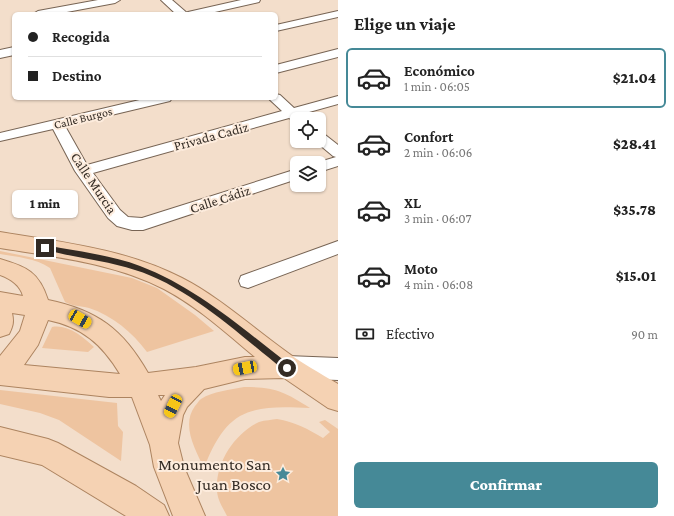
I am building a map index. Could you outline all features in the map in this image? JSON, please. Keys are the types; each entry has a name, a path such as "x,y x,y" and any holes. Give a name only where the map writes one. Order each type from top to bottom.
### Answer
{"main road":[{"path":"0,240 97,258 138,268 167,281 212,310 287,368 303,376 338,399"},
{"path":"0,266 17,272 31,285 39,309 30,337 0,374"},
{"path":"0,301 80,319 99,332 119,350 150,403 164,443 169,467 189,516"},
{"path":"0,311 2,323 0,327"},
{"path":"0,374 109,385 141,386 196,379 245,368 287,368"},
{"path":"164,443 171,409 177,398 196,379"},
{"path":"0,441 48,453 125,497 153,516"}],"street":[{"path":"49,12 115,0"},
{"path":"166,0 180,12"},
{"path":"201,12 255,0"},
{"path":"278,28 338,14"},
{"path":"0,54 12,51"},
{"path":"278,68 338,53"},
{"name":"Calle Burgos","path":"0,137 158,100"},
{"path":"278,100 292,112"},
{"name":"Privada Cadiz","path":"306,112 338,100"},
{"name":"Privada Cadiz","path":"83,170 290,118"},
{"name":"Calle Murcia","path":"57,124 83,170 114,214 123,222 143,224"},
{"path":"326,143 338,153"},
{"path":"326,164 338,160"},
{"name":"Calle Cádiz","path":"143,224 290,176"},
{"path":"248,281 338,247"},
{"path":"287,368 315,366 338,369"}],"shaded area":[{"path":"0,251 132,278 157,288 195,315 214,331 147,352 128,331 106,315 89,308 65,302 50,268 32,260 0,254"},
{"path":"52,327 64,327 69,329 80,335 94,347 88,352 42,348"},
{"path":"244,387 263,388 278,391 310,408 271,408 243,414 232,422 222,433 204,468 189,429 191,413 200,400 206,396"},
{"path":"0,390 117,403 118,426 123,432 121,461 59,420 40,413 0,404"},
{"path":"277,419 301,426 323,438 330,432 319,422 325,420 338,429 338,516 227,516 217,493 217,480 219,470 228,450 242,433 250,427 259,422"}],"place":[{"name":"Monumento San Juan Bosco","path":"283,474"}],"route":[{"path":"45,248 90,256 138,268 174,284 212,310 287,368"}]}
